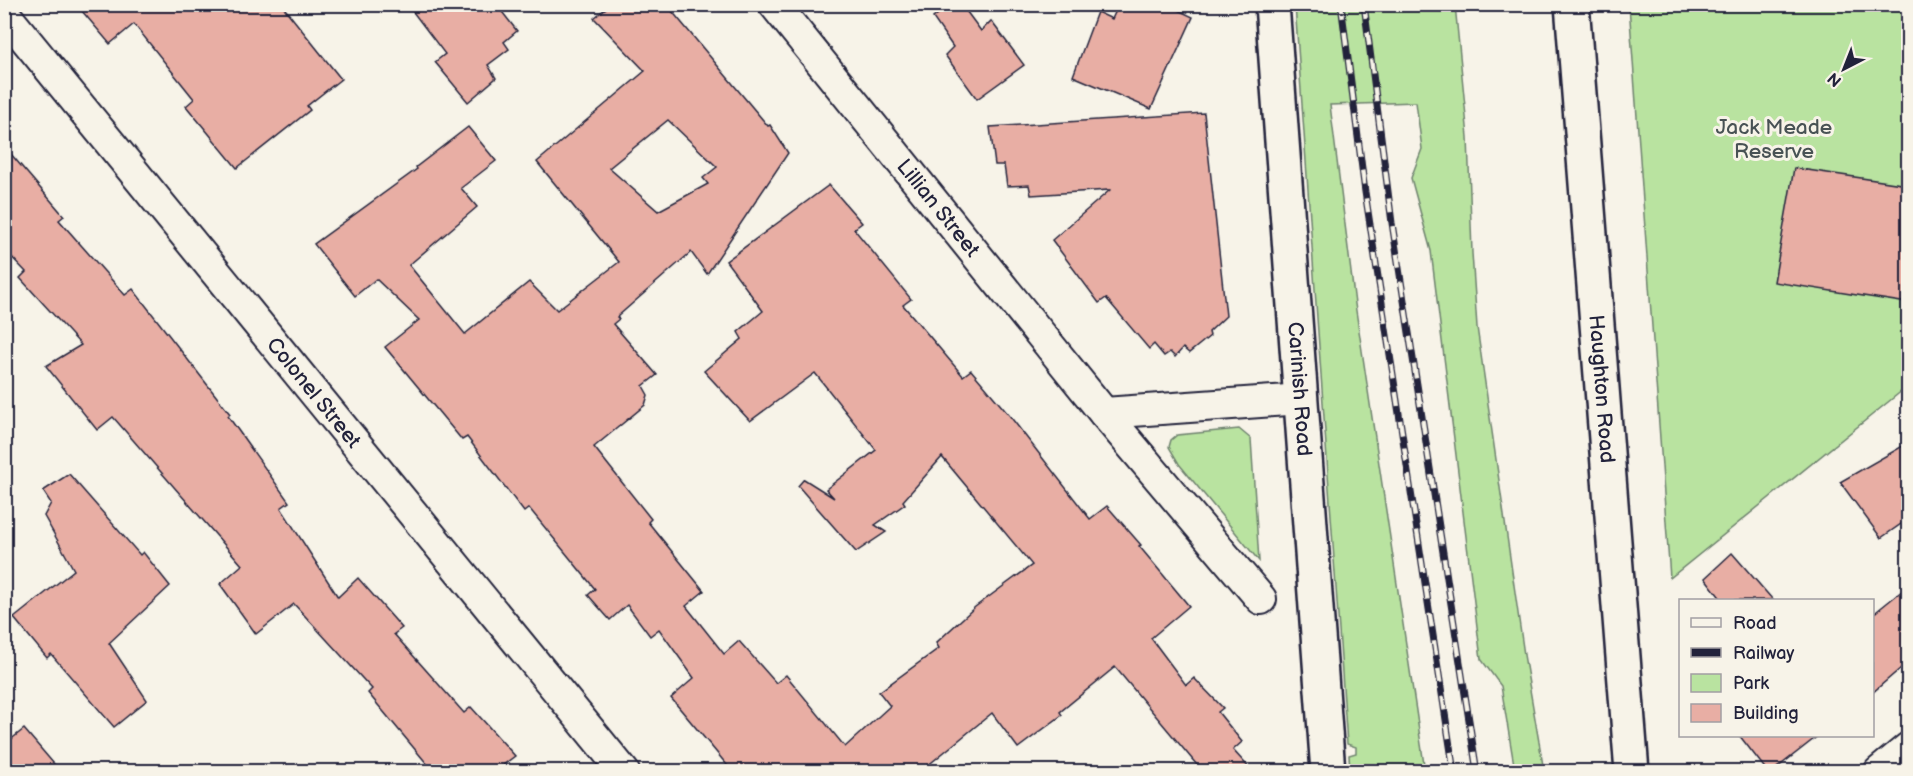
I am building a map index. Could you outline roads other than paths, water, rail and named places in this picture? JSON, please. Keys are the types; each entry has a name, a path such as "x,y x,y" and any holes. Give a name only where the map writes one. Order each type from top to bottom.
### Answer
{"street":[{"name":"Lillian Street","path":"774,4 1104,413 1261,599"},
{"name":"Carinish Road","path":"1272,4 1329,771"},
{"name":"Haughton Road","path":"1572,4 1632,771"},
{"name":"Colonel Street","path":"4,13 624,771"},
{"path":"1104,413 1302,399"},
{"path":"1879,771 1908,748"}],"railway":[{"path":"1341,4 1365,192 1454,772"},
{"path":"1364,4 1392,223 1477,772"}],"park label":[{"name":"Jack Meade Reserve","path":"1774,139"}]}
